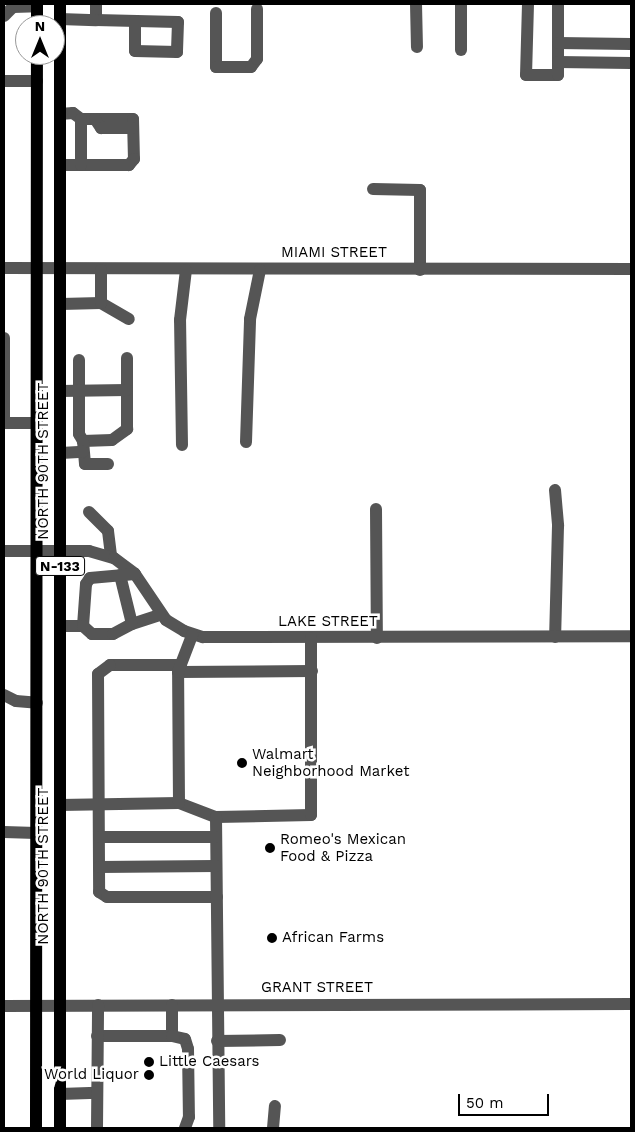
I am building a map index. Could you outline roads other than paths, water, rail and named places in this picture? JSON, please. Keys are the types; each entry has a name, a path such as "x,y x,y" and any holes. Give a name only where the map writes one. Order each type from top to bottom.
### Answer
{"main road":[{"name":"NORTH 90TH STREET","path":"36,1128 37,65"},
{"name":"NORTH 90TH STREET","path":"60,65 60,1128"}],"street":[{"path":"96,4 96,20"},
{"path":"416,4 417,47"},
{"path":"461,4 461,50"},
{"path":"528,4 526,74 558,74 558,4"},
{"path":"4,16 13,7 37,5"},
{"path":"216,13 216,67 251,67 255,64 257,9"},
{"path":"65,20 135,21"},
{"path":"558,43 631,44"},
{"path":"558,62 631,63"},
{"path":"4,81 37,81"},
{"path":"60,114 73,113 81,119 95,119 101,128 133,128 134,159 129,165 60,165"},
{"path":"81,119 81,165"},
{"path":"373,189 420,190 420,270"},
{"name":"MIAMI STREET","path":"4,268 37,270 631,269"},
{"path":"101,270 101,303"},
{"path":"182,445 180,320 186,270"},
{"path":"246,442 250,318 260,270"},
{"path":"61,304 101,303 129,319"},
{"path":"4,338 4,423 36,423"},
{"path":"61,453 112,440 127,429 127,358"},
{"path":"79,360 79,434 85,464 108,464"},
{"path":"60,391 127,390"},
{"path":"106,391 119,401 121,408 120,423 112,440"},
{"path":"555,490 558,526 555,637"},
{"path":"376,509 378,638"},
{"path":"88,512 108,531 111,556"},
{"name":"LAKE STREET","path":"4,551 97,552 111,556 135,574 160,615 172,625 192,634 219,638 631,636"},
{"path":"83,626 86,584 90,578 135,574"},
{"path":"120,576 132,624"},
{"path":"60,626 83,626 92,634 113,634 132,624 160,615"},
{"path":"179,803 180,668 192,634"},
{"path":"60,805 179,803 216,817 311,815 311,638"},
{"path":"217,897 102,896 99,867 101,670 110,665 312,671"},
{"path":"4,694 16,701 37,703"},
{"path":"216,817 218,1128"},
{"path":"4,832 36,833"},
{"path":"99,837 216,837"},
{"path":"99,867 216,866"},
{"name":"GRANT STREET","path":"4,1006 36,1004 631,1004"},
{"path":"97,1128 98,1004"},
{"path":"172,1004 172,1036"},
{"path":"97,1036 172,1036 185,1039 188,1049 189,1117 185,1128"},
{"path":"217,1041 280,1040"},
{"path":"60,1094 97,1093"},
{"path":"273,1128 275,1106"}],"place":[{"name":"Walmart Neighborhood Market","path":"242,763"},
{"name":"Romeo's Mexican Food & Pizza","path":"270,848"},
{"name":"African Farms","path":"272,938"},
{"name":"Little Caesars","path":"149,1062"},
{"name":"World Liquor","path":"149,1075"}]}
